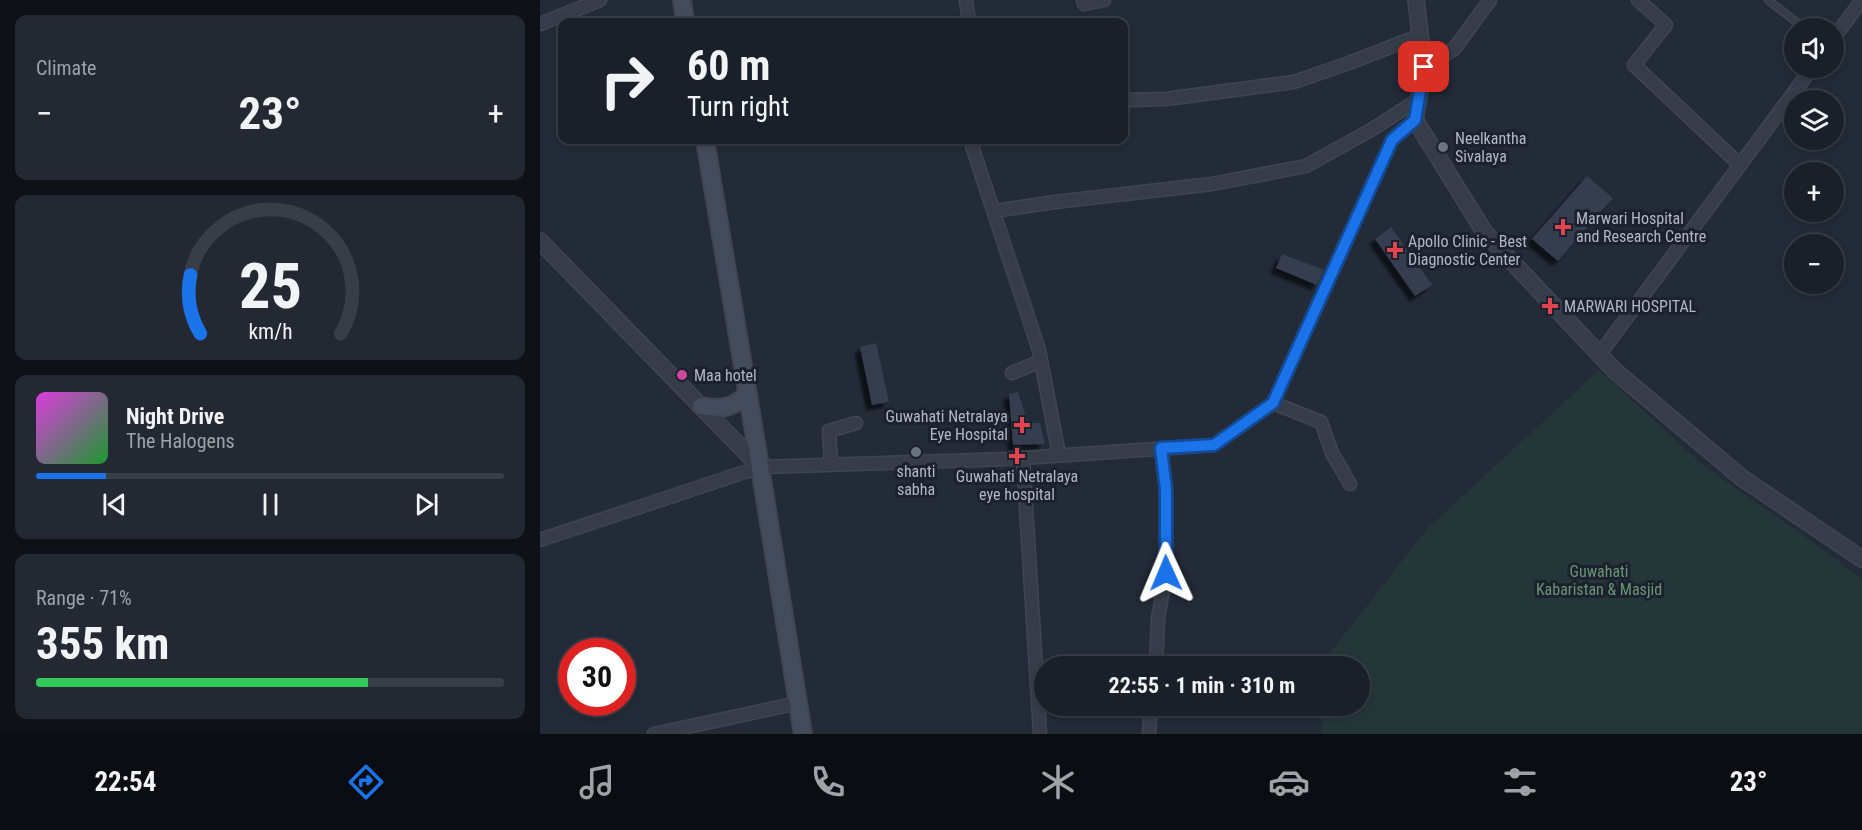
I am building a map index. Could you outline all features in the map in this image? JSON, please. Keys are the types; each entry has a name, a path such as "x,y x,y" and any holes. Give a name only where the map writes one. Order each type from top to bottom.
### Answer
{"main road":[{"path":"682,0 684,18"},
{"path":"706,144 803,734"},
{"path":"701,406 722,408 737,404 748,394"}],"street":[{"path":"540,24 600,0"},
{"path":"966,0 968,18"},
{"path":"1083,0 1084,4 1104,0"},
{"path":"540,540 760,467 1023,458 1214,445 1273,403 1392,140 1415,120 1424,67 1416,0"},
{"path":"1424,67 1454,49 1490,0"},
{"path":"1638,0 1666,25 1634,65 1740,165"},
{"path":"1844,24 1862,0"},
{"path":"1128,100 1166,99 1294,82 1421,35"},
{"path":"1599,354 1805,78"},
{"path":"994,211 1212,184 1306,166 1371,130 1419,99"},
{"path":"1415,120 1485,233 1615,371 1742,478 1862,559"},
{"path":"971,144 1041,361 1059,455"},
{"path":"540,241 760,467"},
{"path":"1012,373 1041,361"},
{"path":"1273,403 1321,422 1332,453 1350,484"},
{"path":"831,465 829,431 856,423"},
{"path":"1156,656 1158,619 1166,573 1166,490 1161,448"},
{"path":"1023,458 1040,734"},
{"path":"654,734 798,703"},
{"path":"1149,734 1150,716"}],"lane":[{"path":"1768,0 1791,18"}],"green space":[{"name":"Guwahati Kabaristan & Masjid","path":"1599,370 1704,466 1862,579 1862,734 1322,734 1322,716 1370,716 1370,656 1327,656 1428,528"}],"building":[{"path":"1587,176 1613,198 1558,261 1532,239"},
{"path":"1391,227 1432,285 1415,296 1375,239"},
{"path":"1282,254 1324,270 1317,285 1276,268"},
{"path":"876,343 889,402 872,405 860,347"},
{"path":"1018,392 1028,423 1040,423 1045,444 1013,445 1009,394"}],"place":[{"name":"Neelkantha Sivalaya","path":"1443,147"},
{"name":"Marwari Hospital and Research Centre","path":"1563,227"},
{"name":"Apollo Clinic - Best Diagnostic Center","path":"1395,250"},
{"name":"MARWARI HOSPITAL","path":"1550,306"},
{"name":"Maa hotel","path":"682,375"},
{"name":"Guwahati Netralaya Eye Hospital","path":"1022,425"},
{"name":"shanti sabha","path":"916,452"},
{"name":"Guwahati Netralaya eye hospital","path":"1017,456"}],"route":[{"path":"1166,573 1166,490 1161,448 1214,445 1273,403 1392,140 1415,120 1424,67"}]}
